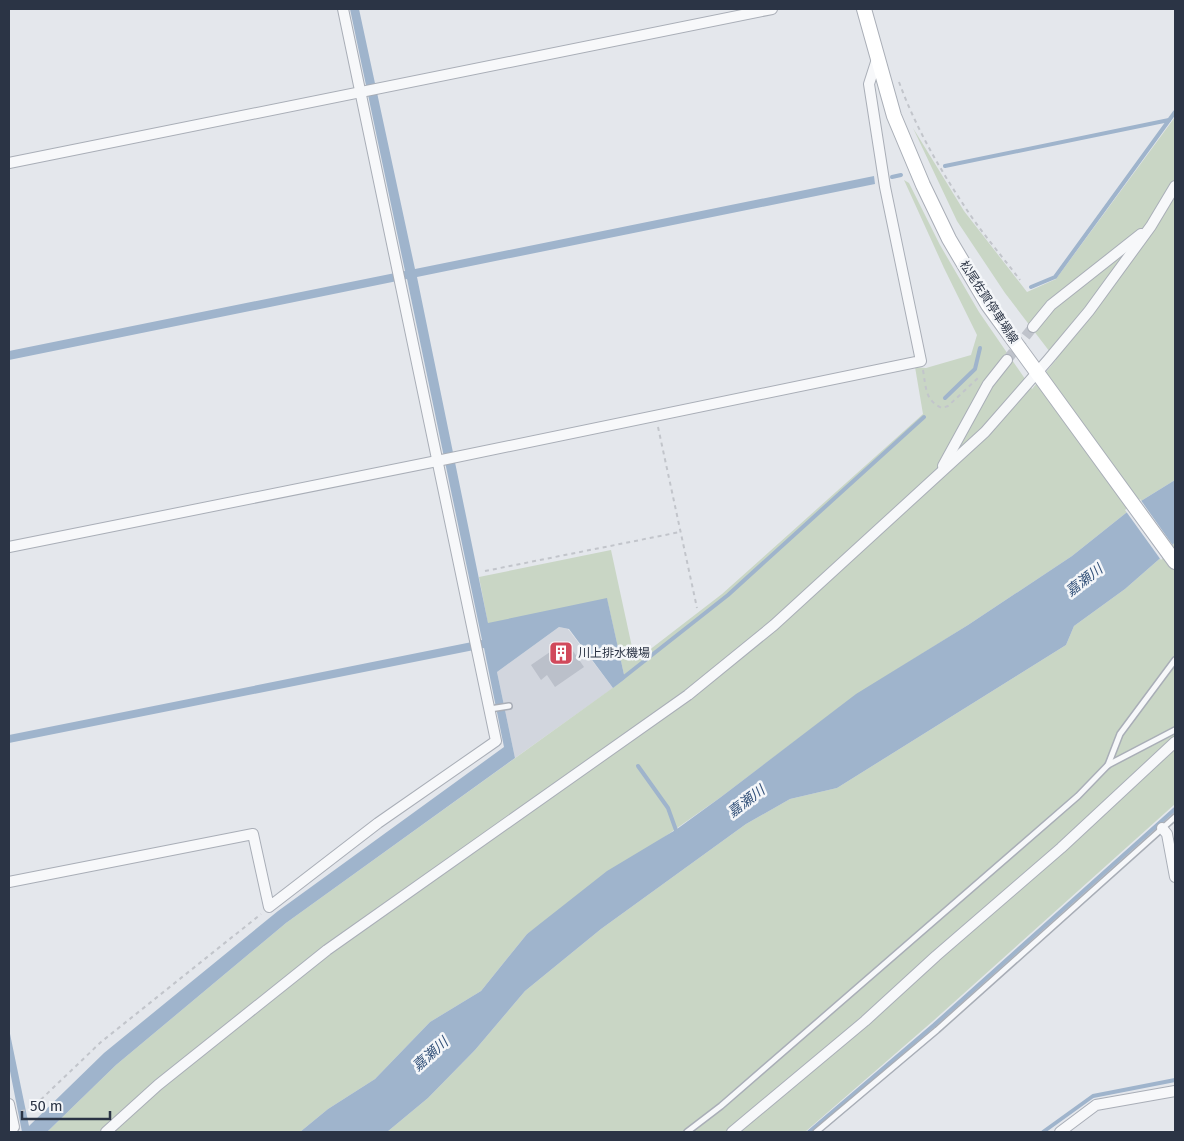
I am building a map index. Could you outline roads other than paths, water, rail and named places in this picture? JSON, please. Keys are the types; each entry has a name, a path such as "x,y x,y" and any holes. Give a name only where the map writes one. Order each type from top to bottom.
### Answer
{"main road":[{"name":"松尾佐賀停車場線","path":"864,9 894,116 923,185 949,239 988,304 1175,562"}],"street":[{"path":"9,882 253,834 269,907 378,823 496,742 343,9"},
{"path":"9,163 772,9"},
{"path":"9,547 921,361 885,187 869,84 877,58"},
{"path":"106,1132 158,1085 327,950 688,695 774,625 985,432 1089,310 1152,226 1175,186"},
{"path":"1033,327 1051,305 1152,226"},
{"path":"940,472 988,384 1007,360"},
{"path":"732,1132 865,1021 936,956 1061,848 1175,742"},
{"path":"1162,828 1167,834 1175,877"},
{"path":"1060,1132 1096,1105 1175,1090"},
{"path":"9,1104 14,1127 9,1132"}],"lane":[{"path":"1108,765 1120,734 1175,660"},
{"path":"489,709 509,706"},
{"path":"687,1132 721,1106 1078,796 1108,765 1175,730"},
{"path":"816,1132 937,1030 1175,817"}],"water":[{"path":"350,9 359,9 415,269 874,176 875,184 417,277 488,623 607,598 625,679 613,688 569,629 559,627 497,672 515,758 286,923 116,1065 47,1132 22,1132 9,1066 9,1029 29,1126 104,1053 278,911 504,747 484,648 9,743 9,735 482,640 407,279 9,360 9,351 405,271"},
{"name":"嘉瀬川","path":"1175,480 1175,542 1165,554 1125,589 1074,626 1066,645 837,788 790,799 746,824 601,929 525,991 475,1050 428,1098 387,1132 300,1132 328,1109 375,1079 430,1022 481,991 527,934 607,871 677,829 856,694 968,625 1072,556 1141,501"}],"waterway":[{"path":"1031,287 1055,277 1175,112"},
{"path":"945,166 1169,120"},
{"path":"892,177 901,175"},
{"path":"945,398 975,369 980,348"},
{"path":"624,677 728,595 924,417"},
{"path":"638,766 668,808 677,833"},
{"path":"809,1132 934,1025 1175,809"},
{"path":"1043,1132 1093,1096 1175,1080"}],"tunnel":[{"path":"1007,360 1033,327"}],"place":[{"name":"川上排水機場","path":"561,653"}]}
